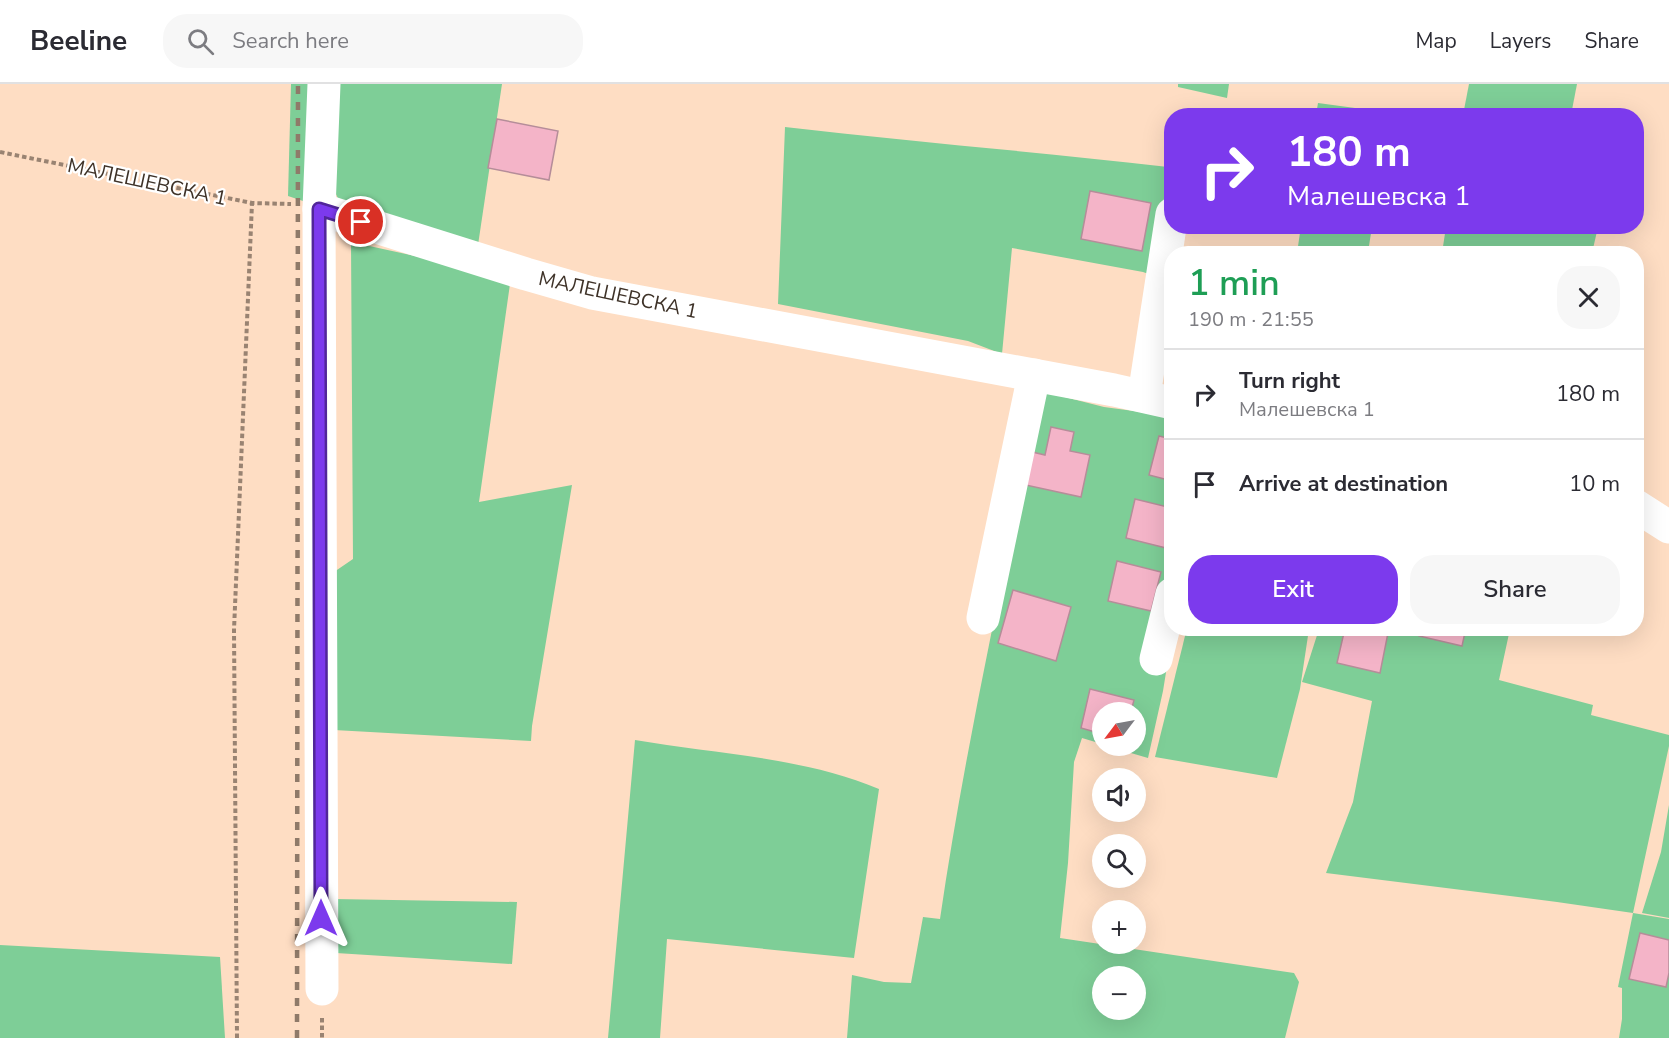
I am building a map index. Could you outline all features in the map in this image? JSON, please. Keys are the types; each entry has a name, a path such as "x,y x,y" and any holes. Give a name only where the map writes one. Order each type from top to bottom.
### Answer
{"street":[{"path":"322,989 319,209 324,84"},
{"name":"МАЛЕШЕВСКА 1","path":"319,209 592,293 1158,400"},
{"path":"1158,400 1164,320"},
{"path":"983,618 1034,375"},
{"path":"1644,511 1669,527"},
{"path":"1156,659 1164,626"}],"path":[{"name":"МАЛЕШЕВСКА 1","path":"0,152 252,203 298,204 319,209"},
{"path":"237,1038 234,630 252,203"}],"green space":[{"path":"291,84 317,84 306,202 288,196"},
{"path":"337,84 502,84 478,245 340,203 331,183"},
{"path":"1178,84 1229,84 1227,98 1178,87"},
{"path":"1469,84 1577,84 1572,108 1464,108"},
{"path":"1318,103 1355,108 1317,108"},
{"path":"785,127 1164,167 1164,198 1154,276 1012,248 1002,354 968,341 778,304"},
{"path":"1300,234 1371,234 1369,246 1298,246"},
{"path":"1445,234 1596,234 1594,246 1443,246"},
{"path":"351,242 511,277 479,502 572,485 531,741 334,730 334,572 353,559"},
{"path":"1041,391 1104,407 1164,415 1164,636 1172,636 1163,691 1148,758 1141,756 1146,756 1146,702 1092,702 1092,741 1082,738 1074,762 1068,863 1060,938 1092,943 1092,954 1146,954 1146,951 1294,973 1299,982 1285,1038 847,1038 852,975 884,982 911,983 923,917 940,919 974,720"},
{"path":"1185,636 1308,636 1300,689 1277,778 1155,757"},
{"path":"1317,636 1508,636 1499,680 1593,705 1591,715 1669,735 1669,746 1633,913 1326,873 1353,802 1372,701 1302,682"},
{"path":"635,740 790,763 850,778 879,789 854,958 667,939 660,1038 608,1038"},
{"path":"1669,805 1669,918 1642,913 1661,852"},
{"path":"334,899 517,902 512,964 336,953"},
{"path":"1633,913 1669,919 1669,1038 1619,1038 1622,1019 1622,988 1618,987"},
{"path":"0,945 220,957 225,1038 0,1038"}],"building":[{"path":"497,119 558,131 549,180 488,168"},
{"path":"1090,191 1151,203 1142,251 1081,239"},
{"path":"1051,427 1074,432 1070,451 1090,455 1081,497 1021,484 1028,451 1045,455"},
{"path":"1159,436 1164,437 1164,479 1149,475"},
{"path":"1135,499 1164,506 1164,548 1126,538"},
{"path":"1117,561 1161,572 1151,611 1108,601"},
{"path":"1013,590 1071,607 1056,661 998,643"},
{"path":"1343,636 1387,636 1380,673 1337,663"},
{"path":"1419,636 1464,636 1462,646"},
{"path":"1090,689 1134,700 1134,702 1092,702 1092,731 1081,728"},
{"path":"1640,933 1669,940 1669,973 1666,987 1629,979"}],"railway":[{"path":"297,1038 298,84"}],"route":[{"path":"321,918 319,209 361,222"}]}
